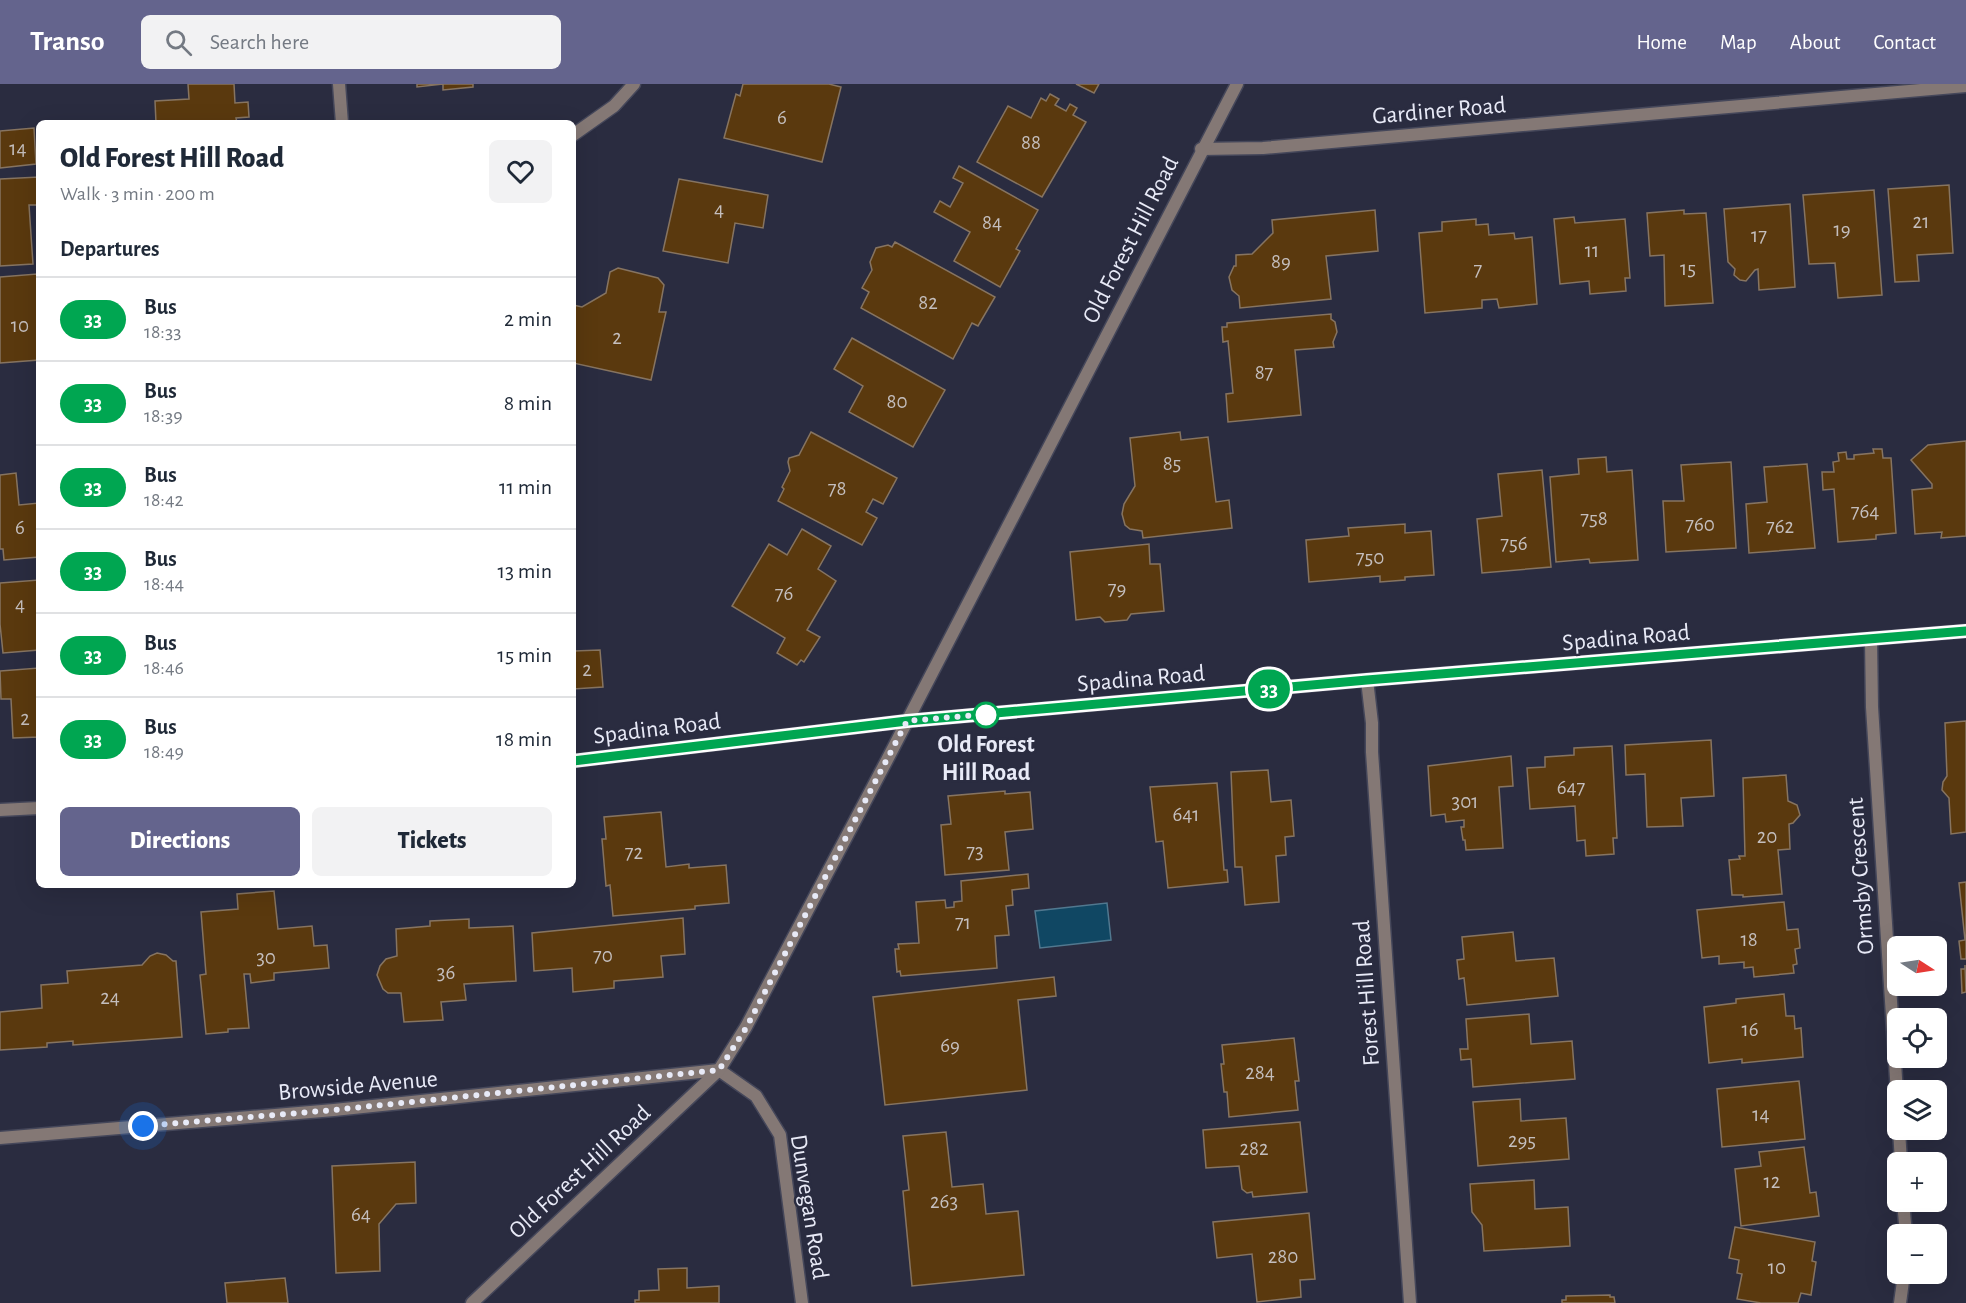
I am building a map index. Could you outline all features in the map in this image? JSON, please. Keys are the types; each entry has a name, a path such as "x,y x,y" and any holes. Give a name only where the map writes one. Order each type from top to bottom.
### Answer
{"street":[{"path":"339,84 342,120"},
{"path":"576,133 614,106 634,84"},
{"name":"Old Forest Hill Road","path":"472,1303 719,1070 746,1028 907,721 1201,149 1237,84"},
{"name":"Gardiner Road","path":"1201,149 1263,148 1966,86"},
{"name":"Spadina Road","path":"576,761 907,721 1367,680 1966,631"},
{"name":"Ormsby Crescent","path":"1871,640 1872,706 1896,1080"},
{"name":"Forest Hill Road","path":"1367,680 1372,723 1373,775 1410,1303"},
{"path":"0,810 36,808"},
{"name":"Browside Avenue","path":"0,1138 334,1110 719,1070"},
{"name":"Dunvegan Road","path":"719,1070 756,1096 780,1135 802,1303"},
{"path":"1899,1303 1902,1284"}],"water":[{"path":"1107,903 1111,940 1040,948 1035,911"}],"building":[{"path":"188,84 234,84 235,103 248,102 249,117 236,118 236,120 156,120 155,101 189,99"},
{"path":"417,84 443,84 417,87"},
{"path":"443,84 473,84 473,87 443,90"},
{"path":"743,84 829,84 841,87 822,162 724,138 736,94 740,96"},
{"path":"1076,84 1099,84 1094,93"},
{"path":"1050,94 1059,99 1055,105 1066,111 1070,104 1077,108 1073,115 1086,122 1042,197 977,162 1008,106 1031,118 1041,98 1046,101"},
{"path":"34,128 36,164 0,168 0,131"},
{"path":"959,166 1038,210 1016,249 1020,251 1000,287 954,261 970,232 934,212 940,201 950,207 963,183 953,178"},
{"path":"36,177 36,205 29,205 33,264 0,266 0,179"},
{"path":"679,179 768,195 763,228 735,223 728,263 663,251"},
{"path":"1949,185 1953,253 1917,255 1919,281 1895,282 1888,189"},
{"path":"1874,190 1882,295 1838,298 1835,263 1809,264 1803,195"},
{"path":"1790,204 1795,287 1759,290 1758,269 1746,281 1740,280 1734,275 1735,269 1728,262 1724,209"},
{"path":"1375,210 1378,251 1326,256 1331,299 1240,308 1239,296 1232,290 1229,277 1236,266 1236,255 1252,254 1273,233 1272,220"},
{"path":"1684,210 1684,214 1706,213 1713,303 1665,306 1664,255 1650,256 1647,213"},
{"path":"1574,217 1575,223 1625,219 1630,278 1625,278 1626,291 1590,294 1589,281 1560,284 1554,219"},
{"path":"1476,219 1476,225 1488,224 1489,235 1514,233 1515,239 1532,237 1537,304 1499,308 1497,299 1482,300 1482,308 1425,313 1419,233 1442,231 1442,222"},
{"path":"895,242 995,297 978,326 972,323 953,359 861,308 869,292 862,288 872,270 870,262 876,248 888,245 892,247"},
{"path":"618,268 658,278 664,285 659,312 666,312 651,380 576,364 576,306 582,307 606,293 610,272"},
{"path":"36,274 36,360 0,363 0,277"},
{"path":"1331,314 1337,332 1333,342 1334,347 1295,350 1301,415 1228,422 1226,394 1233,393 1228,341 1223,342 1222,327 1227,327 1227,323"},
{"path":"852,338 945,390 913,447 849,412 863,386 834,369"},
{"path":"811,432 897,478 883,504 873,499 866,512 877,518 862,545 778,501 790,471 789,458 799,455"},
{"path":"1180,432 1181,440 1208,437 1216,502 1229,500 1232,528 1143,538 1142,531 1130,529 1125,525 1122,514 1124,504 1135,486 1130,438"},
{"path":"1966,441 1966,536 1941,538 1942,532 1915,534 1912,490 1932,488 1932,484 1911,460 1928,445"},
{"path":"1873,449 1882,449 1883,458 1891,458 1896,533 1876,535 1876,539 1838,542 1834,489 1823,490 1822,472 1834,472 1833,462 1839,461 1838,453 1846,452 1847,459 1854,459 1854,455 1874,453"},
{"path":"1606,457 1607,472 1632,470 1638,560 1590,563 1589,559 1556,562 1550,477 1579,474 1578,459"},
{"path":"1731,462 1736,548 1666,552 1663,501 1684,501 1681,465"},
{"path":"1807,464 1815,548 1749,553 1746,504 1767,502 1764,467"},
{"path":"1542,470 1551,567 1482,573 1477,519 1502,516 1498,474"},
{"path":"16,473 19,505 36,503 36,557 4,560 3,549 0,549 0,475"},
{"path":"1405,524 1405,533 1431,531 1434,575 1380,582 1380,576 1309,582 1306,540 1349,536 1348,528"},
{"path":"802,529 831,546 818,569 836,581 807,630 820,637 804,662 801,660 797,665 777,653 785,638 732,606 769,544 787,555"},
{"path":"1149,544 1150,564 1160,564 1164,611 1131,614 1127,620 1105,622 1100,617 1076,620 1070,552"},
{"path":"36,580 36,650 3,653 0,583"},
{"path":"600,650 603,687 576,689 576,651"},
{"path":"36,668 36,737 13,738 11,699 1,699 0,671"},
{"path":"1966,721 1966,832 1951,834 1949,798 1942,790 1947,776 1945,723"},
{"path":"1711,740 1714,796 1681,798 1683,826 1647,827 1645,774 1626,775 1625,745"},
{"path":"1612,746 1617,838 1613,838 1614,854 1586,856 1585,840 1577,841 1575,806 1530,809 1527,768 1545,767 1545,757 1574,755 1574,748"},
{"path":"1511,756 1513,786 1499,787 1503,848 1466,850 1461,827 1464,827 1464,820 1446,822 1445,814 1431,816 1428,766"},
{"path":"1268,770 1271,802 1291,800 1294,836 1285,837 1286,855 1276,856 1279,902 1245,905 1242,867 1235,867 1231,772"},
{"path":"1786,775 1788,801 1797,805 1800,815 1789,824 1790,849 1778,850 1782,894 1743,897 1743,895 1732,895 1729,860 1745,856 1743,778"},
{"path":"1217,783 1224,870 1227,870 1228,882 1168,888 1163,841 1156,842 1150,787"},
{"path":"1005,791 1005,794 1030,792 1033,829 1005,832 1009,870 945,875 941,825 951,824 948,796"},
{"path":"661,812 666,867 689,864 689,868 726,865 729,903 695,906 695,909 613,916 610,885 606,886 602,839 606,839 604,817"},
{"path":"1028,874 1029,888 1012,890 1013,905 1006,906 1009,935 995,936 997,968 901,976 900,971 897,972 895,949 899,949 898,944 919,943 916,902 945,900 946,908 954,907 954,902 962,901 961,881"},
{"path":"1966,882 1966,959 1961,959 1959,941 1965,940 1959,883"},
{"path":"274,891 278,929 312,926 314,946 327,945 329,968 274,973 274,980 251,983 250,974 244,974 249,1028 228,1029 228,1032 206,1034 200,975 206,974 201,912 238,909 237,894"},
{"path":"1784,902 1787,930 1798,929 1800,948 1795,949 1797,964 1793,965 1794,973 1754,977 1753,967 1744,968 1744,962 1719,964 1719,956 1702,958 1697,910"},
{"path":"683,918 685,954 661,956 663,977 614,981 614,988 573,992 572,968 534,971 532,933"},
{"path":"469,919 469,928 513,926 516,981 464,984 466,1000 441,1002 443,1020 404,1022 401,993 388,993 383,989 377,975 386,959 397,956 396,929 430,926 430,921"},
{"path":"1513,932 1516,961 1554,958 1558,996 1467,1005 1464,978 1459,979 1457,960 1464,959 1462,937"},
{"path":"157,953 176,961 182,1037 73,1045 73,1041 47,1043 47,1047 0,1050 0,1012 42,1008 41,985 68,983 67,971 142,965 150,956"},
{"path":"1965,965 1966,992 1962,993 1961,969 1965,969"},
{"path":"1054,977 1056,996 1018,1000 1027,1090 885,1105 873,997"},
{"path":"1784,994 1786,1016 1794,1016 1795,1029 1801,1028 1803,1057 1742,1063 1742,1059 1709,1063 1704,1007 1736,1003 1736,999"},
{"path":"1529,1014 1531,1044 1572,1041 1575,1079 1473,1087 1471,1059 1461,1060 1460,1049 1468,1049 1466,1019"},
{"path":"1294,1038 1299,1081 1295,1081 1298,1110 1229,1117 1221,1064 1224,1064 1222,1045"},
{"path":"1799,1081 1805,1139 1722,1147 1717,1089"},
{"path":"1520,1099 1521,1121 1566,1118 1569,1159 1478,1166 1473,1102"},
{"path":"1300,1122 1307,1192 1253,1197 1252,1192 1247,1193 1242,1189 1239,1166 1206,1168 1203,1130"},
{"path":"946,1132 952,1187 983,1184 986,1214 1018,1211 1024,1275 912,1286 903,1191 909,1190 903,1136"},
{"path":"1804,1147 1810,1193 1816,1192 1819,1216 1741,1226 1735,1169 1761,1166 1759,1152"},
{"path":"415,1162 416,1203 396,1204 379,1224 380,1271 336,1273 332,1166"},
{"path":"1534,1180 1535,1209 1568,1207 1570,1246 1484,1251 1482,1225 1472,1212 1470,1184"},
{"path":"1309,1213 1315,1279 1300,1280 1301,1297 1257,1302 1252,1254 1217,1258 1213,1222"},
{"path":"1735,1227 1815,1242 1812,1261 1816,1262 1811,1295 1801,1293 1798,1303 1761,1303 1737,1299 1742,1274 1737,1273 1739,1260 1729,1258"},
{"path":"687,1268 687,1288 719,1286 719,1303 635,1303 635,1300 639,1300 639,1291 659,1290 658,1269"},
{"path":"285,1278 288,1303 227,1303 225,1283"},
{"path":"1610,1295 1614,1297 1615,1303 1562,1303 1562,1300 1566,1300 1566,1296"}],"bus line":[{"name":"33","path":"576,761 907,721 1367,680 1966,631"}],"place":[{"name":"Old Forest Hill Road","path":"986,715"}],"route":[{"path":"143,1126 334,1110 719,1070 746,1028 907,721 989,714 986,715"}]}
